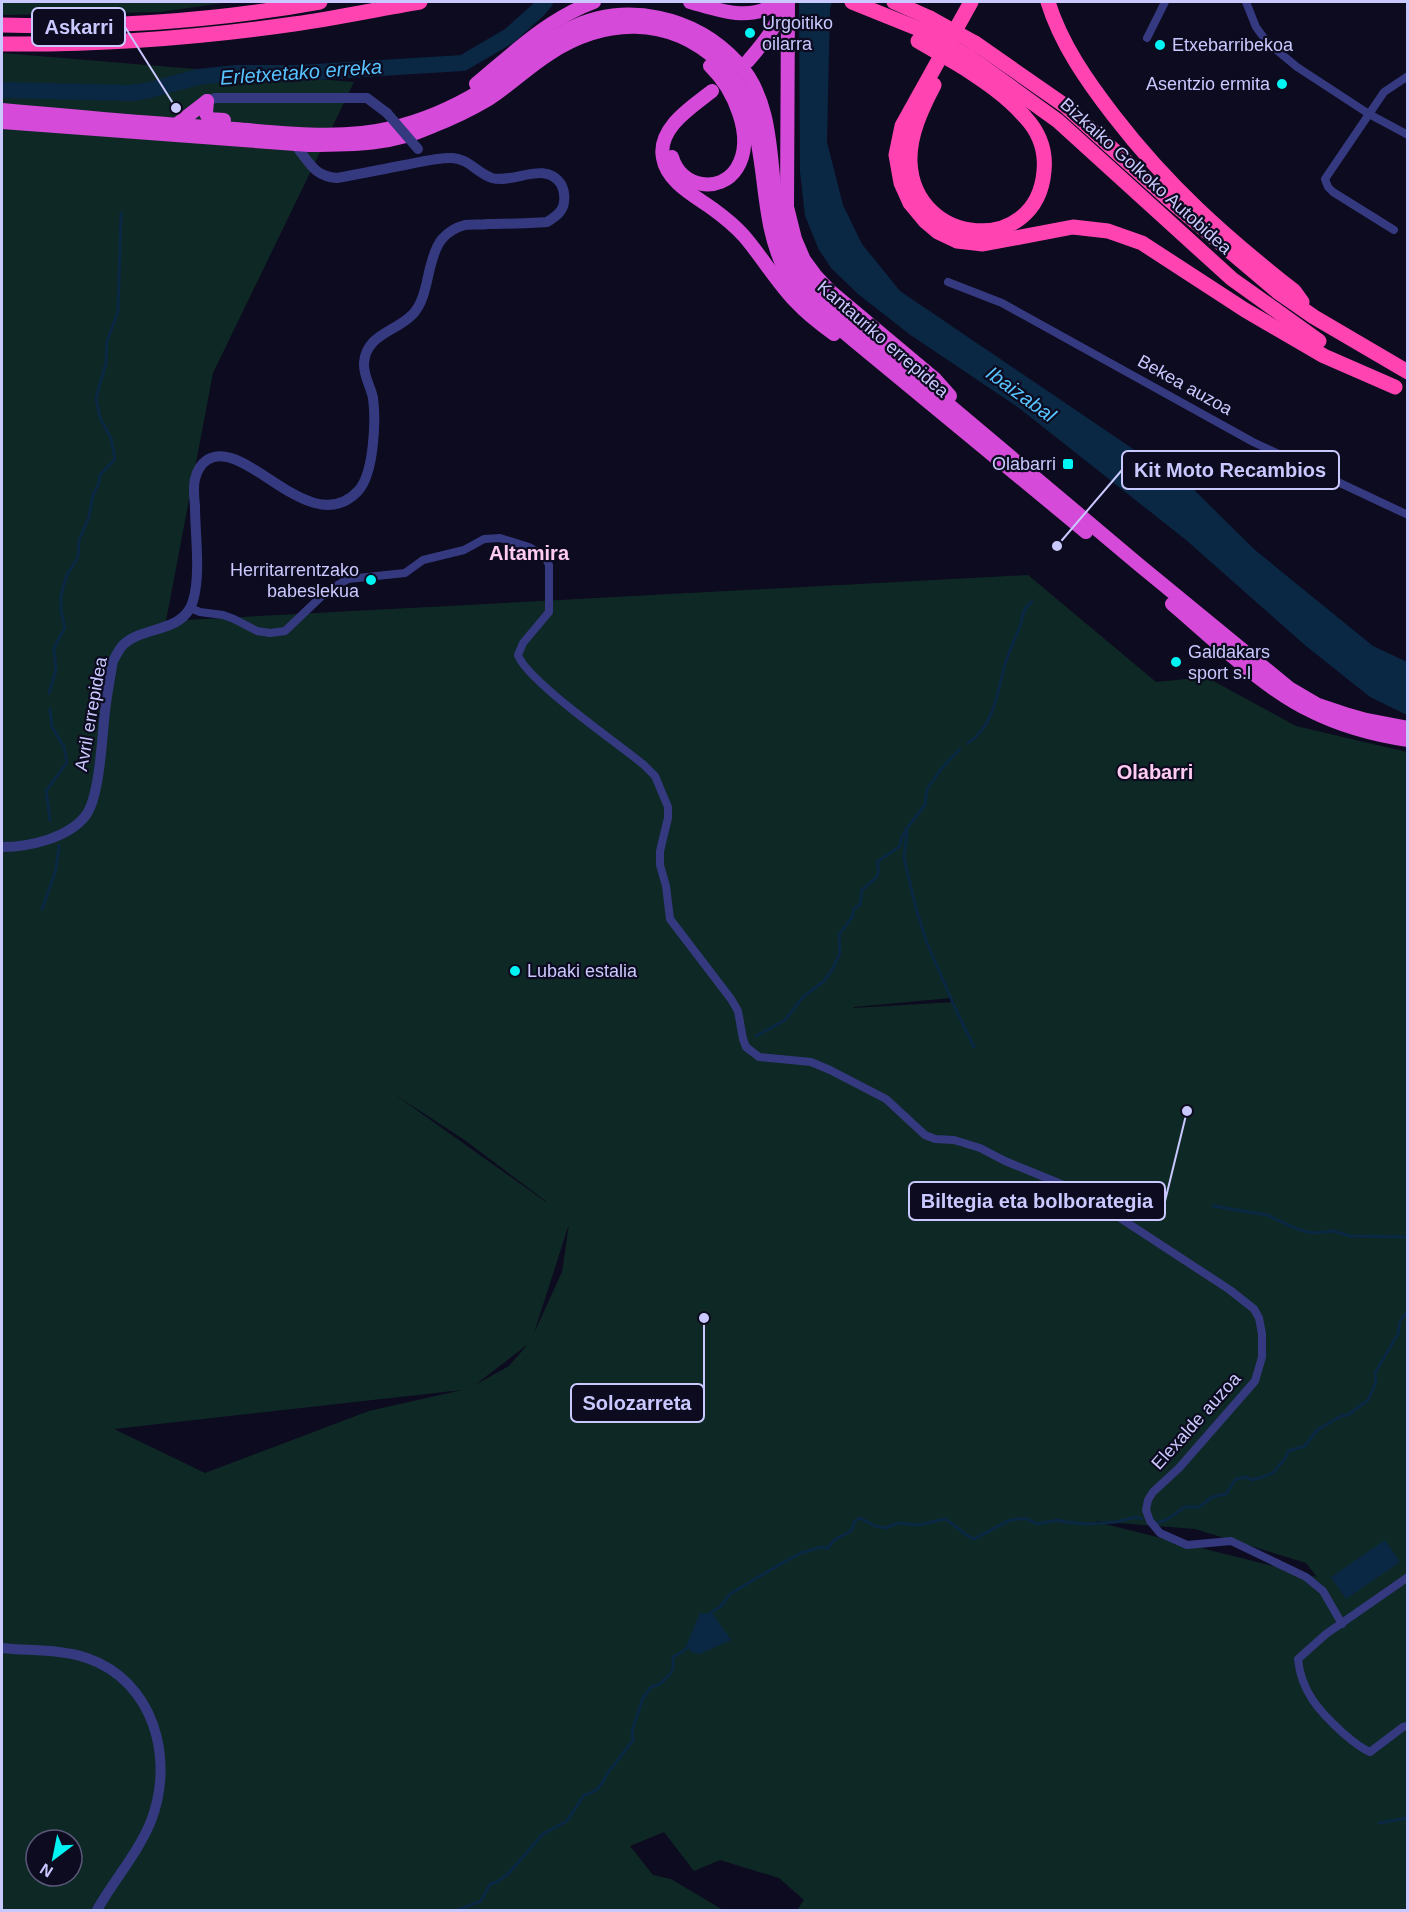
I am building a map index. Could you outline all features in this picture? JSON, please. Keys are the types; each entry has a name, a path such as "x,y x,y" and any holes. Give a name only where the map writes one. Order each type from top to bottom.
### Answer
{"highway":[{"path":"2,25 65,26 166,21 250,13 320,2"},
{"path":"2,44 63,44 162,39 295,24 420,2"},
{"path":"432,116 557,20 573,10 594,2"},
{"path":"690,2 723,11 749,14 765,10 777,2"},
{"path":"784,2 779,19 770,34 748,61 788,33"},
{"path":"788,2 787,207 795,239 804,260 829,290 934,378 983,433"},
{"name":"Bizkaiko Golkoko Autobidea","path":"894,2 924,30"},
{"path":"971,2 902,126 896,155 901,183 910,203 925,221 939,232 957,241 983,244 1073,227 1108,231 1142,243 1245,310 1324,356 1401,390"},
{"path":"968,55 1026,118 1036,131 1042,147 1043,177 1033,204 1022,216 993,231 975,232 959,229 932,213 918,191 910,164 916,126 928,97 981,2"},
{"path":"1048,2 1053,20 1096,93 1143,154 1212,224 1294,291 1314,317"},
{"name":"Bizkaiko Golkoko Autobidea","path":"859,4 924,30 1064,105 1244,265 1314,317 1407,372"},
{"name":"Kantauriko errepidea","path":"2,110 309,134 345,134 390,129 432,116 483,90 542,46 567,30 591,20 614,15 642,15 686,25 723,49 740,64 754,88 767,122 776,209 785,244 798,270 822,298 1289,688 1318,705 1407,728"},
{"name":"Kantauriko errepidea","path":"2,122 294,144 343,146 375,143 418,132 487,100 549,54 592,32 614,27 651,28 683,37 700,46 730,72 743,93 756,126 766,211 776,248 788,274 813,305 1278,691 1310,711 1338,723 1378,735 1407,740"},
{"path":"651,28 680,42 709,64 721,76 732,96 740,116 743,154 738,167 724,181 706,185 694,183 679,171 670,150 671,139 682,116"},
{"name":"Bizkaiko Golkoko Autobidea","path":"968,55 1058,121 1232,279 1304,333 1401,390"},
{"path":"712,91 682,116 665,135 663,158 675,180 743,234 795,301 815,320 896,375"},
{"path":"176,125 207,101"},
{"path":"207,101 206,113 210,119 294,125 309,134"}],"street":[{"path":"1147,38 1165,2"},
{"path":"1246,2 1256,27 1267,42 1297,67 1369,114 1407,135"},
{"path":"1394,230 1333,192 1325,179 1384,92 1407,75"},
{"path":"207,101 214,98 367,98 387,113 428,161"},
{"path":"190,608 196,579 194,482 202,464 215,456 234,458 291,494 314,502 338,503 354,495 363,484 367,474 373,441 373,397 363,367 366,352 373,341 406,320 417,310 424,295 433,258 440,241 450,232 465,225 547,222 557,216 563,205 564,192 559,182 549,174 539,173 509,179 496,178 458,159 428,161 337,178 321,175 294,144"},
{"path":"311,166 310,159 321,145"},
{"name":"Bekea auzoa","path":"948,282 1002,303 1253,442 1407,515"},
{"name":"Elexalde auzoa","path":"190,608 234,619 257,631 270,633 285,631 326,592 348,579 405,573 423,560 464,550 484,539 500,538 529,547 545,558 549,565 549,612 523,644 518,656 536,678 636,758 655,777 668,807 660,858 670,919 731,999 738,1011 743,1040 747,1047 759,1057 811,1062 830,1070 886,1099 925,1135 935,1139 954,1140 980,1148 1005,1161 1071,1188 1230,1290 1254,1309 1259,1318 1262,1334 1262,1358 1255,1381 1179,1468 1153,1492 1146,1510 1150,1521 1160,1533 1172,1539 1187,1545 1231,1541 1306,1577 1323,1591 1342,1624"},
{"name":"Avril errepidea","path":"2,847 47,839 66,831 87,814 98,771 113,661 123,645 130,640 178,622 190,608"},
{"path":"1407,1577 1298,1659 1299,1670 1312,1702 1354,1742 1367,1751 1370,1752 1407,1726"},
{"path":"2,1648 77,1655 102,1664 120,1675 133,1687 153,1722 160,1755 160,1777 152,1819 97,1911"}],"green space":[{"path":"2,2 230,2 160,12 2,15"},
{"path":"2,53 354,82 213,373 166,621 1028,575 1156,682 1206,677 1296,726 1407,752 1407,1910 797,1910 804,1900 779,1878 720,1860 694,1871 664,1832 630,1846 653,1875 671,1879 723,1910 2,1910","holes":["951,998 955,1002 853,1008 854,1007","394,1094 466,1141 546,1202","569,1224 562,1272 534,1333","528,1344 509,1366 475,1385","462,1390 369,1411 205,1473 114,1429","1093,1521 1195,1529 1306,1563 1317,1577"]}],"water":[{"name":"Ibaizabal","path":"799,2 832,2 827,142 843,205 862,244 900,291 1142,455 1182,478 1255,550 1373,646 1407,662 1407,715 1370,697 1306,646 1186,540 1019,408 909,334 858,294 831,268 819,250 805,216 800,172"},
{"path":"1385,1540 1400,1562 1346,1599 1331,1577"},
{"path":"700,1613 713,1614 731,1640 700,1654 691,1652 687,1644"}],"waterway":[{"name":"Erletxetako erreka","path":"2,90 131,93 198,77 236,73 300,73 463,63 509,36 545,2"},
{"path":"49,693 56,670 54,648 65,627 61,611 61,595 67,575 78,557 79,540 89,517 100,475 115,459 111,438 100,418 96,398 106,363 107,341 118,312 121,213"},
{"path":"968,743 983,729 993,710 1005,663 1024,612 1032,602"},
{"path":"50,709 52,727 64,747 67,762 46,791 50,820"},
{"path":"756,1036 785,1020 803,997 824,981 832,970 840,953 839,935 852,917 854,909 860,905 862,890 877,876 877,862 900,846 907,828 925,805 927,789 941,769 960,749"},
{"path":"907,831 904,858 917,912 927,943 974,1047"},
{"path":"42,909 56,870 59,845"},
{"path":"1213,1206 1267,1215 1297,1229 1312,1233 1334,1231 1350,1236 1408,1237"},
{"path":"1156,1523 1166,1520 1185,1507 1199,1507 1212,1497 1226,1494 1236,1479 1246,1477 1252,1480 1274,1472 1288,1451 1305,1446 1317,1430 1341,1416 1348,1415 1368,1400 1376,1382 1375,1373 1398,1334 1400,1321 1407,1312 1408,1305"},
{"path":"706,1616 721,1606 730,1594 784,1562 801,1553 821,1547 828,1548 834,1540 851,1531 855,1521 860,1518 875,1526 886,1528 898,1523 919,1525 945,1519 974,1539 1008,1521 1017,1519 1027,1519 1037,1524 1058,1520 1087,1524 1116,1522 1136,1517 1142,1519"},
{"path":"458,1910 481,1901 490,1884 509,1873 543,1834 567,1821 584,1795 599,1787 633,1740 632,1731 643,1698 651,1687 660,1684 670,1674 673,1669 673,1657 689,1645"},
{"path":"1379,1823 1408,1818"}],"place":[{"name":"Urgoitiko oilarra","path":"750,33"},
{"name":"Etxebarribekoa","path":"1160,45"},
{"name":"Asentzio ermita","path":"1282,84"},
{"name":"Askarri","path":"176,108"},
{"name":"Olabarri","path":"1068,464"},
{"name":"Kit Moto Recambios","path":"1057,546"},
{"name":"Herritarrentzako babeslekua","path":"371,580"},
{"name":"Galdakars sport s.l","path":"1176,662"},
{"name":"Lubaki estalia","path":"515,971"},
{"name":"Biltegia eta bolborategia","path":"1187,1111"},
{"name":"Solozarreta","path":"704,1318"}],"district":[{"name":"Altamira","path":"529,553"},
{"name":"Olabarri","path":"1155,772"}]}
